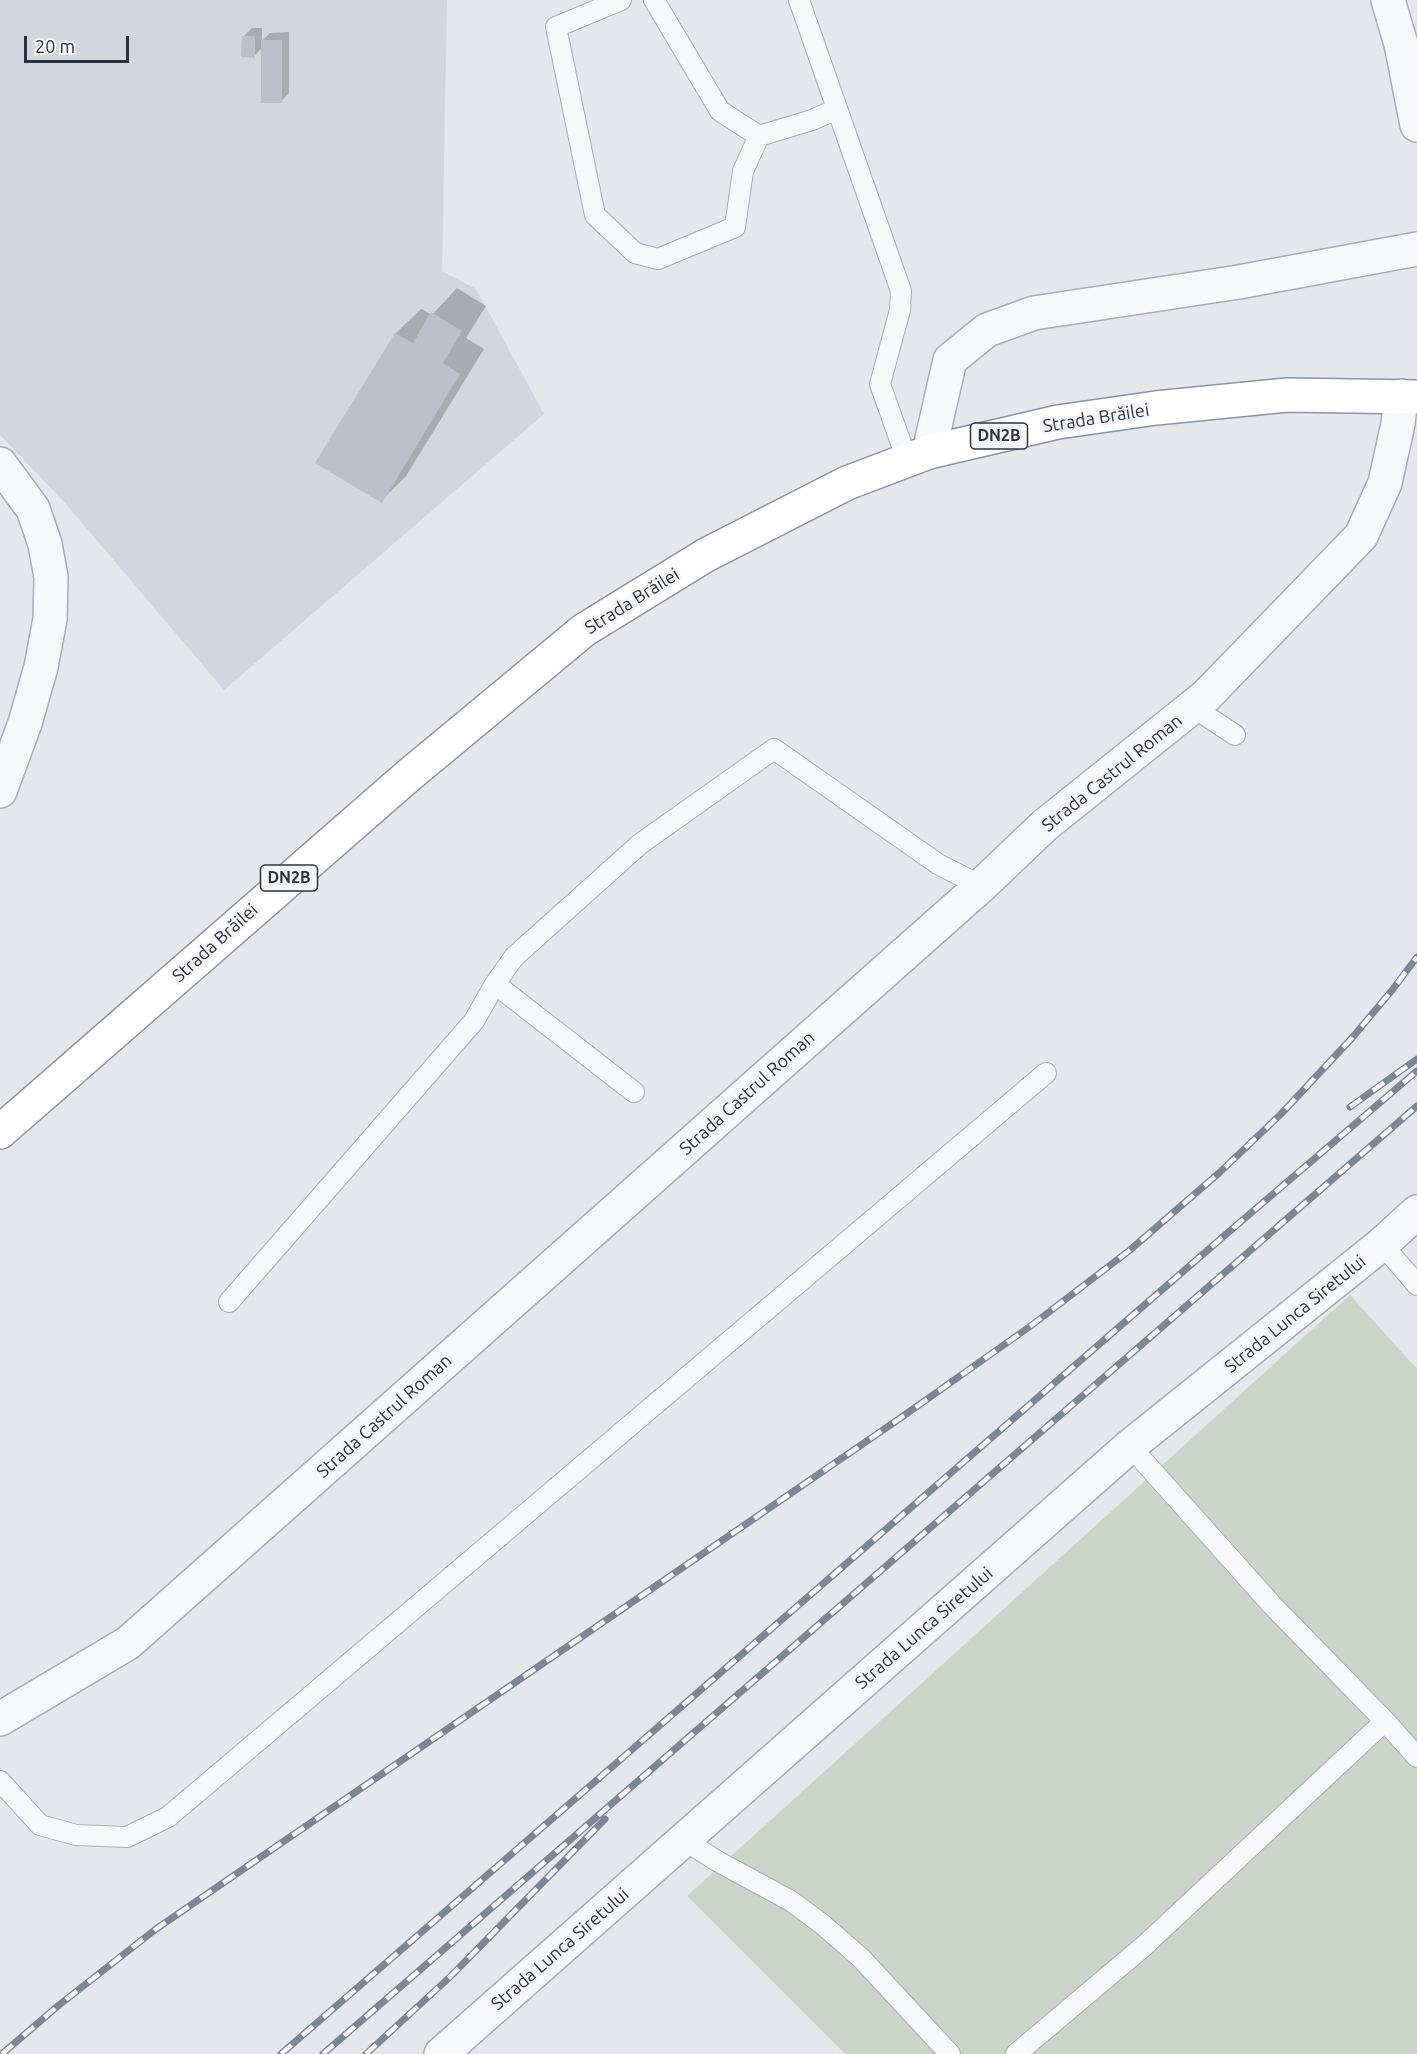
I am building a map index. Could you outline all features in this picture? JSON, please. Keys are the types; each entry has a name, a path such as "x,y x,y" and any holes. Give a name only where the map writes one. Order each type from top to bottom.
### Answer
{"highway":[{"name":"Strada Brăilei","path":"0,1132 399,783 584,630 706,555 847,483 918,456 1058,422 1156,408 1287,395 1409,397"}],"street":[{"path":"1388,0 1401,44 1417,125"},
{"path":"918,456 950,360 987,330 1034,313 1239,282 1417,249"},
{"name":"Strada Castrul Roman","path":"0,1719 128,1643 981,886 1046,825 1206,696 1361,536 1385,483 1398,424 1409,397"},
{"path":"0,464 33,509 45,544 51,577 50,619 41,667 25,723 0,791"},
{"name":"Strada Lunca Siretului","path":"441,2054 1130,1446 1382,1244 1417,1212"}],"lane":[{"path":"621,0 556,27 596,215 635,253 658,260 735,226 743,171 759,136 812,120 837,109"},
{"path":"654,0 720,111 759,136"},
{"path":"799,0 901,291 900,310 880,384 918,456"},
{"path":"1193,707 1235,735"},
{"path":"229,1302 474,1021 495,984 514,957 640,844 774,749 938,864 981,886"},
{"path":"495,984 634,1092"},
{"path":"0,1781 40,1825 76,1835 128,1837 168,1818 1046,1073"},
{"path":"1382,1244 1417,1285"},
{"path":"1130,1446 1272,1605 1417,1756"},
{"path":"1016,2054 1144,1946 1385,1721"},
{"path":"684,1840 717,1861 791,1901 822,1924 861,1958 950,2054"}],"shaded area":[{"path":"0,0 447,0 442,271 476,289 544,414 224,690 66,504 0,435"}],"green space":[{"path":"1350,1295 1417,1369 1417,2054 845,2054 687,1896"}],"building":[{"path":"242,36 255,36 255,58 241,57"},
{"path":"261,40 282,40 282,103 261,103"},
{"path":"431,312 462,331 443,363 460,374 382,503 315,463 395,333 413,343"}],"railway":[{"path":"2,2054 59,2005 156,1929 899,1419 1032,1325 1130,1250 1219,1173 1281,1114 1352,1038 1417,957"},
{"path":"1350,1107 1417,1059"},
{"path":"281,2054 1417,1071"},
{"path":"323,2054 1417,1106"},
{"path":"366,2054 451,1976 605,1819"}]}
